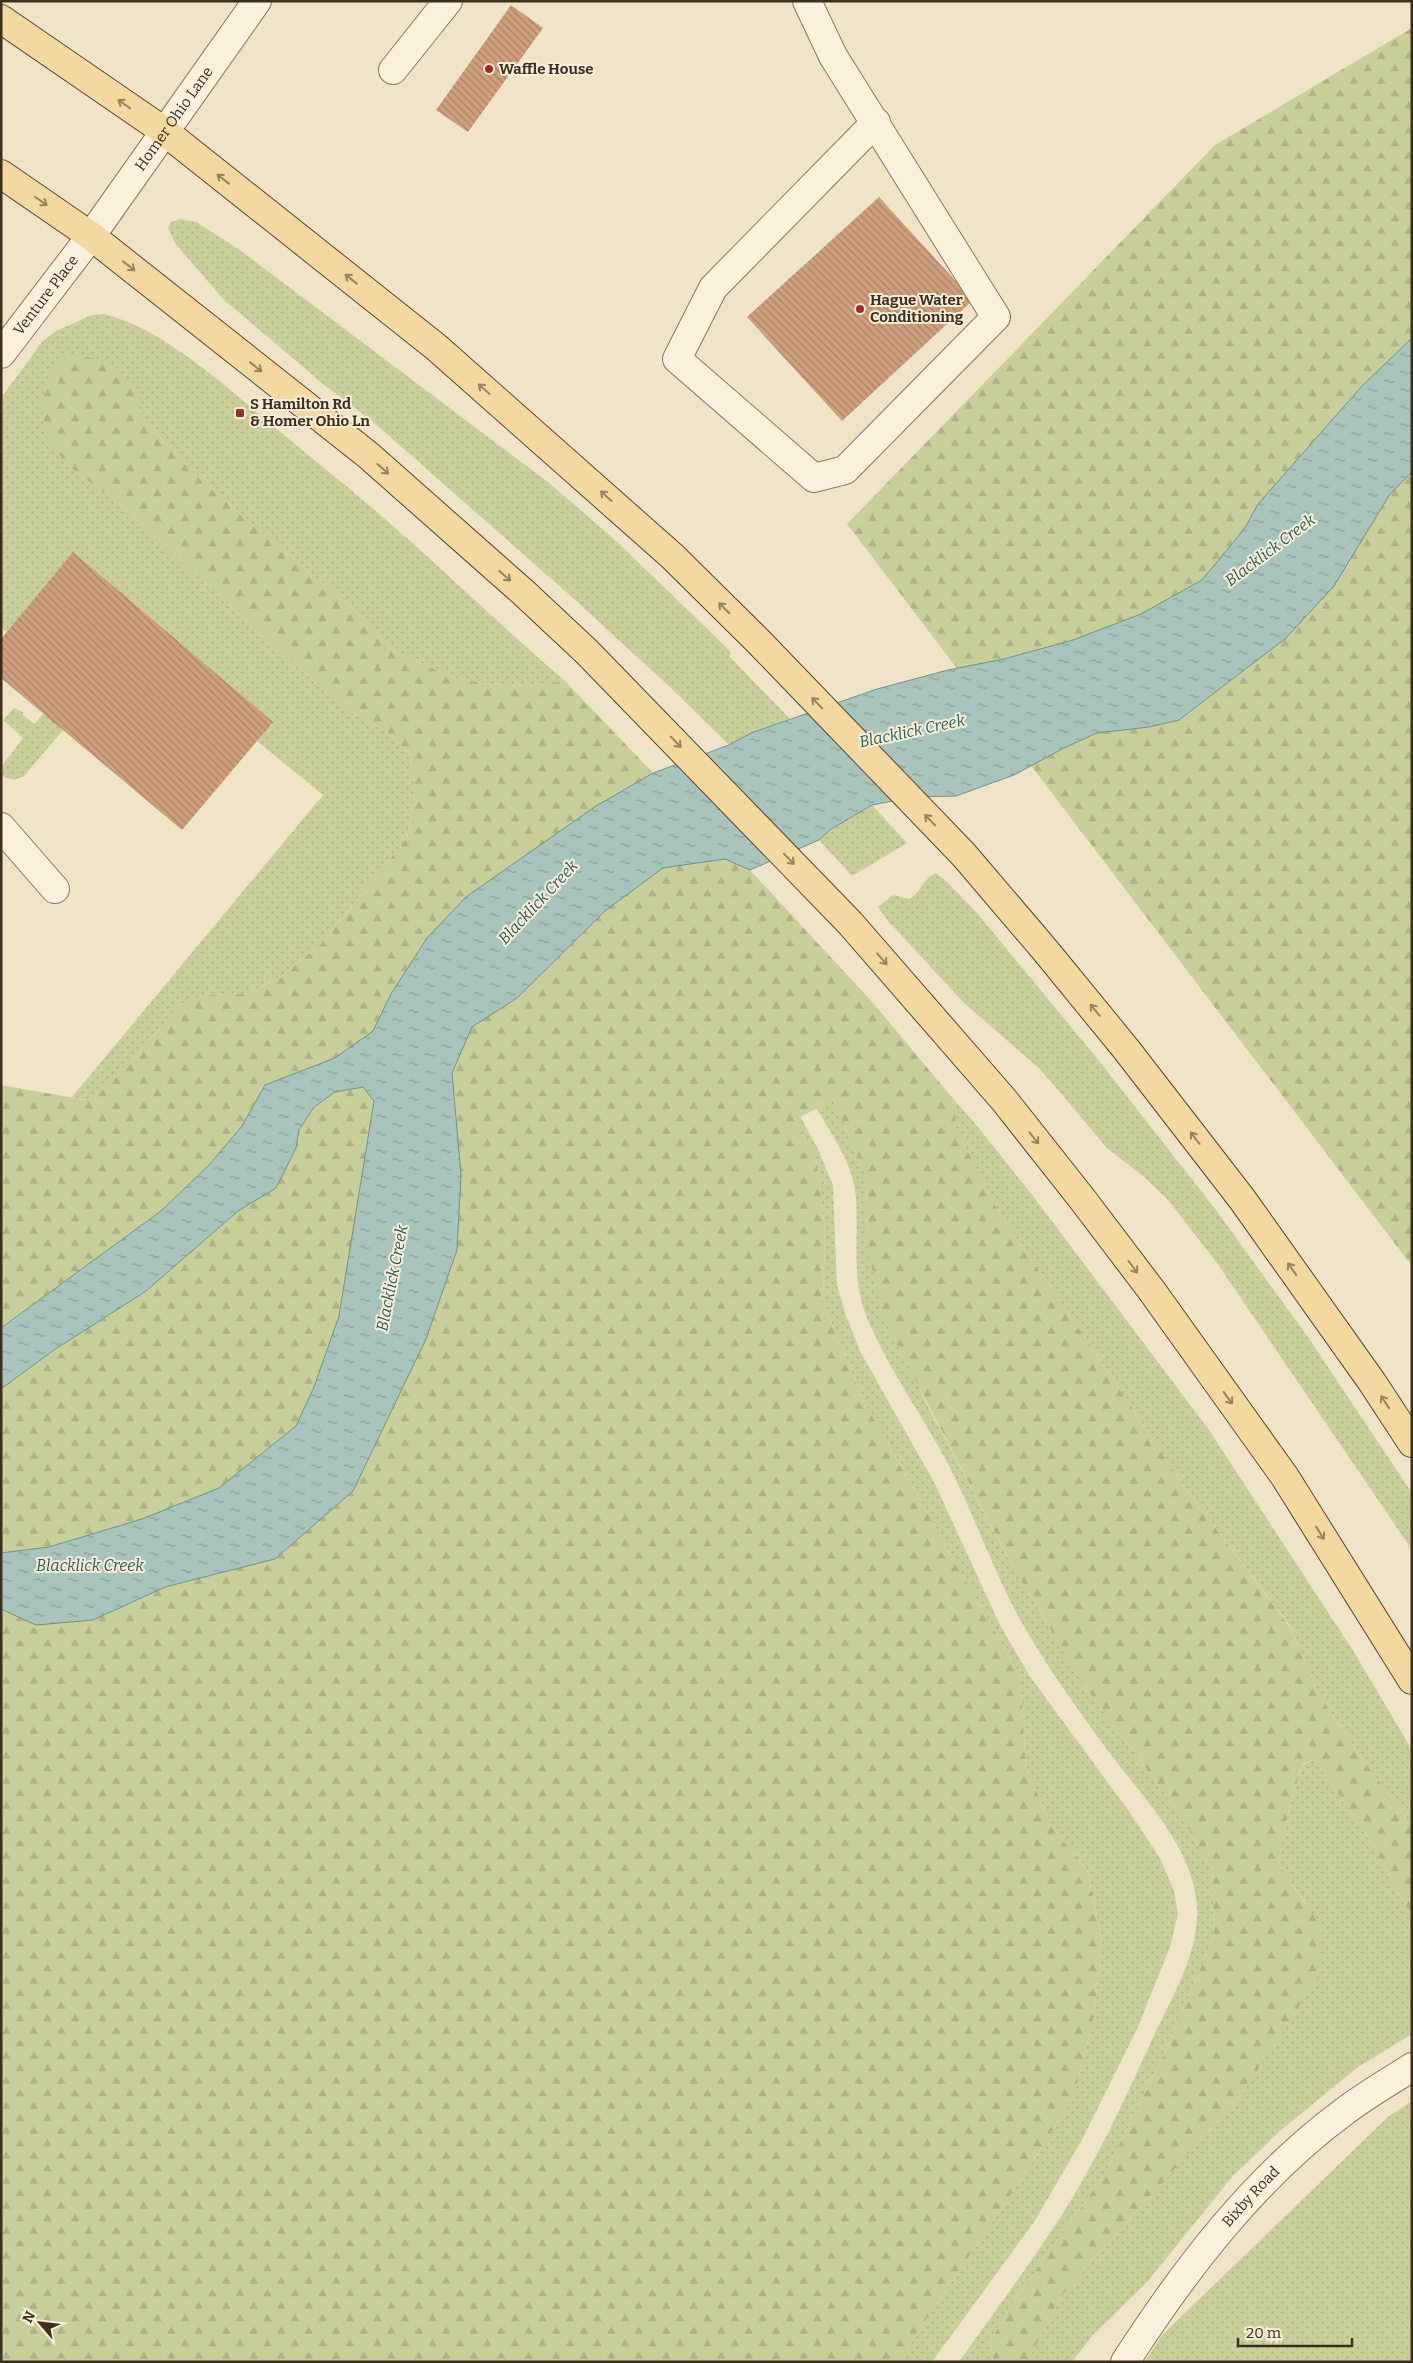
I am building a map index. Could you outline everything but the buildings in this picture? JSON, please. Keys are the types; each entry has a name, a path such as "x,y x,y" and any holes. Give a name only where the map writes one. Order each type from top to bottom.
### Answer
{"main road":[{"path":"1,19 164,131 436,347 665,550 759,642 964,855 1114,1034 1242,1199 1372,1382 1412,1443"},
{"path":"1,174 91,236 368,454 524,593 642,708 850,922 1004,1100 1152,1291 1284,1477 1412,1680"}],"street":[{"name":"Homer Ohio Lane","path":"91,236 257,1"},
{"path":"393,70 448,1"},
{"path":"808,1 833,56 876,122 996,317 845,470 814,478 676,359 713,288 876,122"},
{"name":"Venture Place","path":"1,354 91,236"},
{"path":"1,827 55,889"},
{"name":"Bixby Road","path":"1125,2362 1190,2268 1221,2228 1263,2184 1305,2144 1345,2111 1412,2067"}],"green space":[{"path":"1412,28 1412,1266 847,524 1215,145"},
{"path":"180,219 196,222 237,248 548,482 614,539 723,644 731,653 729,656 790,719 751,733 729,745 672,689 573,598 371,420 323,384 223,299 175,243 168,228 171,222"},
{"path":"103,314 148,331 214,377 377,512 565,681 525,686 489,684 455,678 393,651 370,624 195,475 145,421 133,384 67,465 130,512 201,580 342,707 390,734 409,753 415,788 407,838 320,945 281,977 249,993 211,995 180,1004 137,1057 95,1097 86,1100 72,1097 323,795 257,741 272,722 73,553 7,632 1,627 1,398 42,342 56,331 92,315"},
{"path":"66,356 87,357 104,362 134,384 145,421 195,475 370,624 393,651 455,678 489,684 525,686 565,681 653,773 596,806 427,938 391,994 374,1031 335,1058 265,1085 242,1126 209,1165 161,1211 1,1328 1,1085 86,1100 95,1097 137,1057 180,1004 211,995 249,993 281,977 320,945 407,838 415,788 409,753 390,734 342,707 201,580 130,512 67,465 44,433 42,402 50,372"},
{"path":"14,708 23,712 23,715 34,724 44,713 63,730 24,776 14,780 1,776 1,767 23,738 3,720"},
{"path":"872,805 907,843 852,876 819,840 831,829"},
{"path":"725,859 750,870 874,1004 955,1101 956,1128 1000,1215 1087,1340 1184,1486 1290,1627 1320,1697 1366,1764 1412,1825 1412,1918 1370,1840 1314,1759 1303,1764 1289,1809 1278,1864 1323,1929 1316,1980 1242,2094 1062,2295 1027,2362 993,2362 990,2341 1016,2298 1105,2174 1167,2048 1214,1936 1212,1869 1180,1814 1084,1686 1002,1547 884,1320 868,1251 866,1176 834,1100 794,1120 816,1159 825,1230 823,1302 864,1402 1020,1676 1026,1765 1051,1826 1087,1869 1102,1941 1094,2016 1074,2096 1026,2172 914,2337 901,2362 1,2362 1,1609 36,1625 93,1620 165,1587 275,1559 353,1491 426,1339 457,1250 461,1175 452,1073 472,1027 517,998 606,910 663,868"},
{"path":"936,873 977,913 1100,1062 1216,1210 1310,1340 1412,1493 1412,1550 1217,1263 1168,1200 1144,1177 1108,1149 1040,1069 964,1003 888,921 878,907 893,895 909,899 927,879"},
{"path":"363,1087 374,1101 339,1316 314,1387 296,1426 219,1488 142,1519 49,1547 1,1553 1,1389 54,1350 146,1291 238,1211 276,1188 296,1148 299,1130 314,1107 335,1092"},
{"path":"834,1100 866,1176 868,1251 923,1397 1002,1547 1084,1686 1180,1814 1212,1869 1214,1936 1167,2048 1105,2174 1016,2298 990,2341 993,2362 959,2362 1065,2210 1113,2123 1187,1963 1192,1948 1197,1919 1196,1895 1189,1871 1179,1848 1166,1827 1085,1720 1029,1635 997,1573 950,1468 876,1338 867,1318 859,1289 856,1199 851,1175 842,1152 816,1108"},
{"path":"955,1101 1033,1196 1209,1430 1354,1652 1412,1750 1412,1825 1366,1764 1320,1697 1290,1626 1184,1486 1087,1340 1000,1215 956,1128"},
{"path":"800,1116 818,1149 833,1185 837,1285 846,1316 860,1351 935,1484 1000,1625 1029,1675 1128,1810 1160,1858 1174,1891 1178,1914 1170,1947 1138,2027 1083,2138 1034,2222 932,2362 901,2362 914,2337 1026,2172 1074,2096 1094,2016 1102,1941 1087,1869 1051,1826 1026,1765 1020,1676 864,1402 823,1302 825,1230 816,1159 794,1120"},
{"path":"1314,1759 1370,1840 1412,1918 1412,2034 1358,2067 1281,2130 1232,2177 1148,2281 1092,2336 1072,2362 1027,2362 1062,2295 1242,2094 1307,1905 1278,1864 1289,1809 1303,1765"},
{"path":"1412,2101 1412,2362 1145,2362 1162,2335 1389,2116"}],"water":[{"name":"Blacklick Creek","path":"1412,338 1412,472 1390,494 1334,586 1286,638 1179,720 1149,727 1097,733 1064,748 1014,775 956,796 913,797 872,805 831,829 819,840 750,870 725,859 663,868 606,910 517,998 472,1027 452,1073 461,1175 457,1250 426,1339 353,1491 275,1559 165,1587 93,1620 36,1625 1,1609 1,1553 49,1547 142,1519 219,1488 296,1426 314,1387 339,1316 374,1101 363,1087 335,1092 314,1107 299,1130 296,1148 276,1188 238,1211 146,1291 54,1350 1,1389 1,1328 161,1211 209,1165 242,1126 265,1085 335,1058 373,1031 391,994 427,938 466,897 596,806 653,773 729,745 751,733 877,689 948,670 1004,659 1073,640 1141,614 1202,580 1245,528 1258,504 1362,386"}],"place":[{"name":"Waffle House","path":"489,69"},
{"name":"Hague Water Conditioning","path":"860,309"},
{"name":"S Hamilton Rd & Homer Ohio Ln","path":"240,413"}]}
